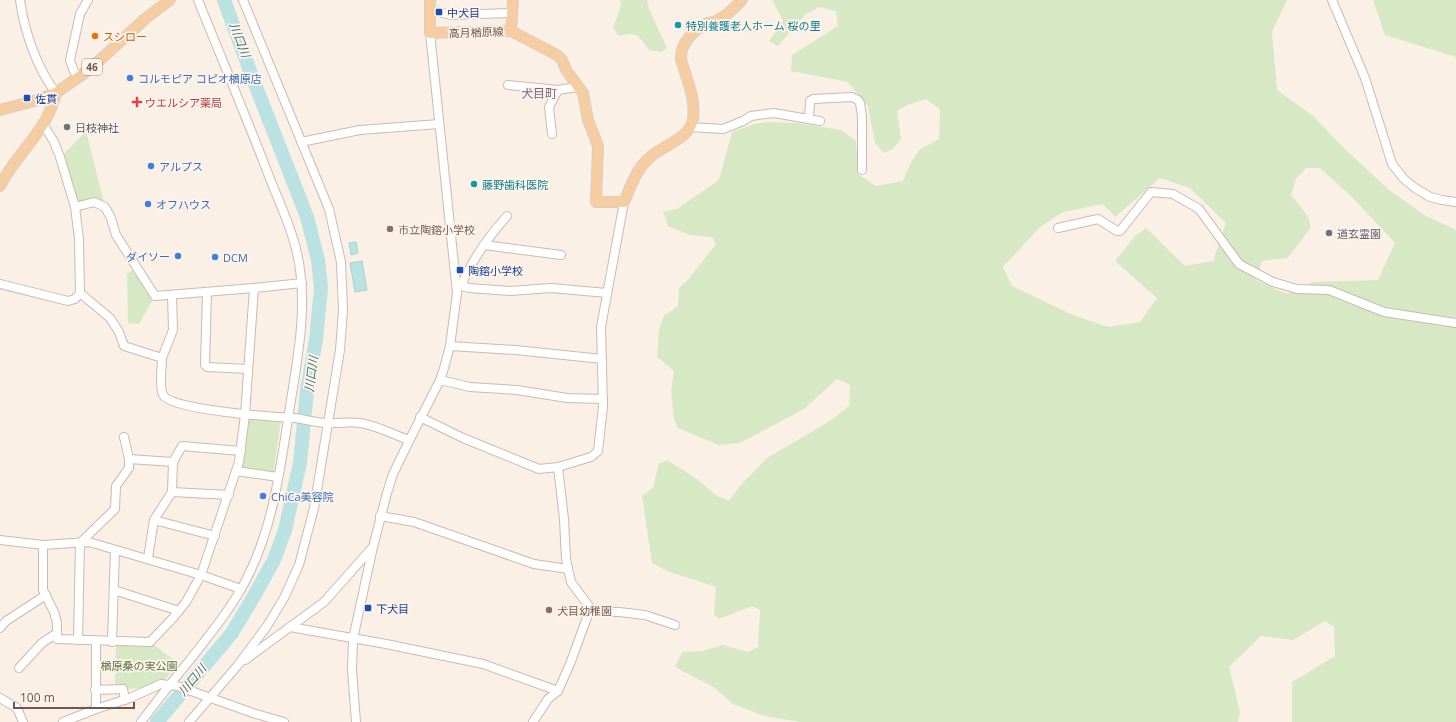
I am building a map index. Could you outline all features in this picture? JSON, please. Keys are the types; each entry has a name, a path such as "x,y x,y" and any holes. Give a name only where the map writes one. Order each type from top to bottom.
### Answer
{"main road":[{"name":"46","path":"0,110 34,101 56,93 106,56 150,15 170,0"},
{"path":"511,31 514,0"},
{"path":"624,202 644,163 652,155 684,135 690,127 693,119 693,100 681,59 680,53 682,49 690,37 700,28 707,23 719,20 742,0"},
{"path":"430,5 430,33"},
{"name":"高月楢原線","path":"430,33 511,31 557,55 562,60 566,70 582,93 588,120 598,146 596,202 624,202"},
{"path":"0,186 7,172 33,140 43,124 53,105 56,93"}],"street":[{"path":"20,0 27,34 49,84 56,93"},
{"path":"78,78 70,60 80,14 88,0"},
{"path":"141,722 173,685 220,622 241,589 257,557 267,530 292,419 302,319 302,283 297,253 290,230 198,0"},
{"path":"190,721 208,697 238,665 272,618 299,565 314,508 326,423 340,350 343,310 341,262 328,209 243,0"},
{"path":"1332,0 1365,78 1392,164 1404,179 1430,197 1456,202"},
{"path":"430,5 451,15 512,13"},
{"path":"430,33 439,124 459,286"},
{"path":"508,85 558,90 577,86"},
{"path":"552,134 549,106 558,90"},
{"path":"809,119 809,104 813,99 852,97 858,100 860,103 862,116 862,170"},
{"path":"690,127 723,129 751,116 774,113 820,121"},
{"path":"0,284 68,302 75,299 80,293 79,239 75,206 60,157 54,142 43,124"},
{"path":"301,142 360,130 439,124"},
{"path":"1058,228 1098,219 1117,231 1120,231 1151,192 1173,194 1199,209 1239,264 1273,282 1297,289 1329,290 1384,312 1456,323"},
{"path":"75,206 94,202 105,207 116,235 155,296 302,283"},
{"path":"539,469 558,467 591,457 598,451 601,435 603,399 601,327 624,202"},
{"path":"356,722 352,670 353,639 380,516 393,474 420,417 440,380 450,346 459,286 492,232 507,216"},
{"path":"484,245 558,255 555,245"},
{"path":"459,286 510,291 550,288 607,292"},
{"path":"43,545 43,590 54,612 57,623 57,639 112,642 150,642 179,611 186,602 201,575 229,495 241,451 254,288"},
{"path":"207,292 205,365 207,367 248,369"},
{"path":"80,293 110,318 119,332 124,346 162,358"},
{"path":"172,295 173,330 162,358 161,388 163,395 169,400 182,404 245,415 326,423 348,421 363,423 409,440"},
{"path":"450,346 516,350 602,359"},
{"path":"440,380 470,387 517,390 567,398 603,399"},
{"path":"420,417 463,438 550,473 560,484"},
{"path":"78,640 80,543 115,509 116,486 129,468 129,459 124,437"},
{"path":"148,558 154,520 172,492 173,462 182,446 241,451"},
{"path":"129,459 173,462"},
{"path":"533,722 548,699 558,690 570,664 589,612 588,605 571,582 568,569 558,467"},
{"path":"236,471 278,477"},
{"path":"172,492 229,495"},
{"path":"380,516 414,522 534,564 568,569"},
{"path":"154,520 215,536"},
{"path":"0,540 43,545 89,542 148,558 241,589"},
{"path":"238,665 324,602 373,547"},
{"path":"112,642 115,550"},
{"path":"114,590 179,611"},
{"path":"0,628 6,621 46,596"},
{"path":"589,612 619,612 645,615 675,625"},
{"path":"290,627 484,664 558,690"},
{"path":"19,668 42,643 57,633"},
{"path":"96,641 96,709"},
{"path":"63,722 96,709 125,700 161,684 173,685 253,713 284,722"},
{"path":"95,690 123,689 125,700"},
{"path":"0,698 17,708 23,722"},
{"path":"251,722 253,713"}],"green space":[{"path":"620,0 647,0 649,9 667,48 661,52 649,50 640,37 634,34 619,36 613,28 621,6"},
{"path":"772,0 1287,0 1272,32 1277,90 1312,115 1349,153 1389,190 1426,216 1456,230 1456,722 1292,722 1292,682 1335,656 1334,627 1325,621 1293,640 1261,636 1229,667 1240,712 1238,722 800,722 765,716 733,704 715,688 675,667 682,652 702,651 723,645 748,652 758,647 760,610 752,606 719,619 714,615 716,587 667,571 652,563 642,496 653,488 659,464 667,460 697,479 717,496 729,501 740,486 767,458 830,421 849,406 850,385 837,379 804,409 740,443 719,445 678,428 674,419 671,391 674,371 657,357 659,329 664,316 678,306 679,288 687,281 716,244 712,237 690,235 668,226 663,212 677,209 719,180 732,132 754,124 767,122 797,123 841,130 856,141 858,174 876,186 903,181 910,164 919,150 939,139 940,109 926,99 907,105 897,111 901,139 893,149 884,153 875,143 868,106 848,82 791,71 792,55 838,26 836,11 819,7 805,15 778,46 769,41 783,21","holes":["1306,168 1320,168 1353,198 1395,243 1378,280 1313,282 1287,294 1256,280 1262,261 1288,258 1311,227 1307,215 1291,195 1296,179","1160,178 1190,188 1226,223 1213,261 1185,266 1146,228 1135,236 1115,261 1157,298 1140,322 1108,327 1073,315 1012,286 1003,267 1040,227 1063,212 1103,204 1115,217"]},
{"path":"1373,0 1456,0 1456,57 1385,35"},
{"path":"86,131 105,207 94,202 75,207 61,157"},
{"path":"137,267 155,296 139,324 128,323 127,274"},
{"path":"245,415 281,419 273,476 236,471"},
{"name":"楢原桑の実公園","path":"116,642 150,642 178,663 161,684 151,688 115,689"}],"water":[{"path":"356,242 358,253 351,255 349,243"},
{"path":"362,261 367,290 355,292 350,263"}],"waterway":[{"name":"川口川","path":"157,722 232,633 274,560 285,530 300,463 307,390 316,340 321,288 318,260 307,217 224,0"}],"place":[{"name":"中犬目","path":"439,12"},
{"name":"特別養護老人ホーム 桜の里","path":"678,25"},
{"name":"スシロー","path":"95,36"},
{"name":"コルモピア コピオ楢原店","path":"130,78"},
{"name":"佐貫","path":"27,98"},
{"name":"ウエルシア薬局","path":"137,102"},
{"name":"日枝神社","path":"67,127"},
{"name":"アルプス","path":"151,166"},
{"name":"藤野歯科医院","path":"474,184"},
{"name":"オフハウス","path":"148,204"},
{"name":"市立陶鎔小学校","path":"390,229"},
{"name":"道玄霊園","path":"1329,233"},
{"name":"ダイソー","path":"178,256"},
{"name":"DCM","path":"215,257"},
{"name":"陶鎔小学校","path":"460,270"},
{"name":"ChiCa美容院","path":"263,496"},
{"name":"下犬目","path":"368,608"},
{"name":"犬目幼稚園","path":"549,610"}],"district":[{"name":"犬目町","path":"539,93"}]}
